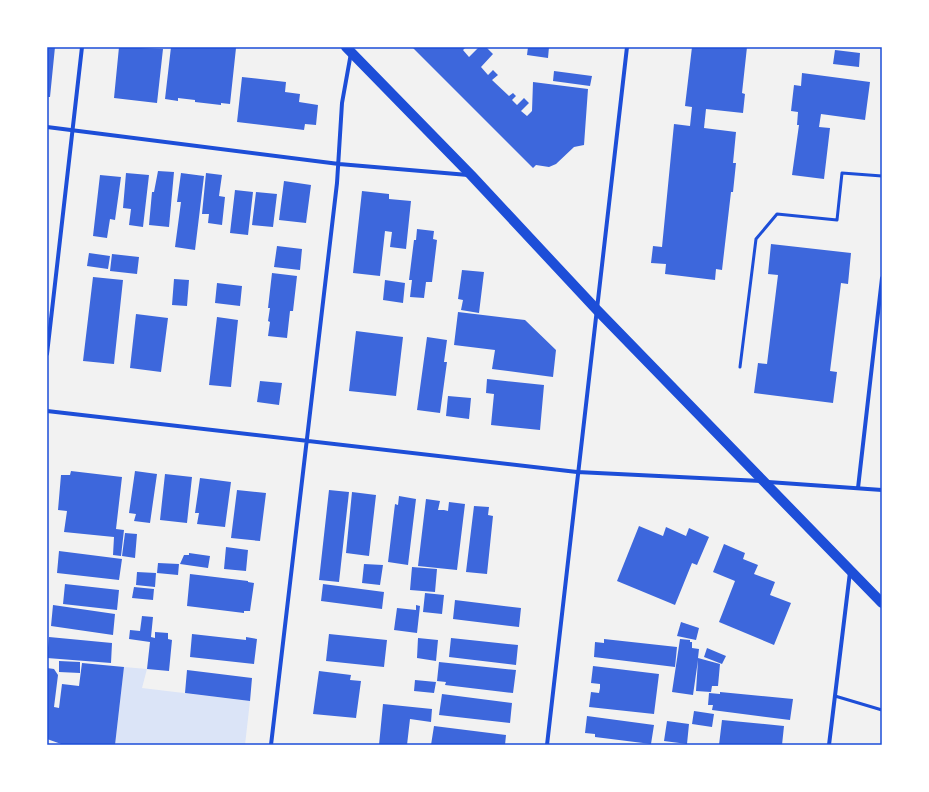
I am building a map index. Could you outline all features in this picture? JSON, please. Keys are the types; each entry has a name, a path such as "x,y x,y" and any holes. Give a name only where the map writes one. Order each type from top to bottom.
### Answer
{"main road":[{"path":"350,49 471,175 597,310 882,603"}],"street":[{"path":"47,354 82,47"},
{"path":"547,745 577,472 627,47"},
{"path":"271,745 339,164 342,103 350,49"},
{"path":"47,127 339,164 471,175"},
{"path":"858,488 882,278"},
{"path":"47,411 577,472 882,490"},
{"path":"829,745 850,570"}],"lane":[{"path":"740,367 756,239 777,214 837,220 842,173 882,176"},
{"path":"835,696 882,710"}],"shaded area":[{"path":"124,667 147,669 142,688 250,701 245,745 115,745"}],"building":[{"path":"47,47 55,47 50,97 47,97"},
{"path":"119,47 163,49 157,103 114,98"},
{"path":"171,47 236,48 230,104 221,103 221,105 195,102 195,100 178,98 178,101 165,99"},
{"path":"412,47 466,47 463,50 469,57 479,47 486,47 493,54 481,67 488,75 493,70 498,75 492,80 509,96 513,93 516,96 512,100 517,105 524,98 529,103 521,111 527,116 532,111 533,82 588,89 584,145 574,147 556,164 549,167 536,165 533,168"},
{"path":"528,47 549,47 548,58 527,55"},
{"path":"692,47 747,47 742,93 745,94 743,113 706,109 704,128 736,132 733,163 736,163 722,270 716,269 715,280 665,274 666,264 651,263 653,246 662,247 674,124 690,126 692,107 685,106"},
{"path":"835,50 860,53 859,67 833,64"},
{"path":"554,71 592,76 590,86 553,81"},
{"path":"802,73 870,82 865,120 821,114 819,127 830,128 824,179 792,175 799,125 797,125 798,112 791,111 794,85 801,86"},
{"path":"242,77 286,82 285,92 300,94 299,102 318,105 316,125 305,124 304,130 237,122"},
{"path":"158,171 174,172 169,227 149,225 152,192 154,192"},
{"path":"126,173 149,175 143,227 129,225 131,209 123,208"},
{"path":"181,173 204,176 195,250 175,247 181,202 177,202"},
{"path":"206,173 222,175 219,196 225,197 222,225 208,223 209,214 202,214"},
{"path":"100,175 121,177 115,220 110,219 107,238 93,236"},
{"path":"284,181 311,185 306,223 279,220"},
{"path":"235,190 253,192 248,235 230,233"},
{"path":"362,191 389,194 389,199 411,201 406,249 390,247 392,232 385,231 380,276 353,273"},
{"path":"256,192 277,194 273,227 252,225"},
{"path":"417,229 434,231 433,239 437,240 432,282 426,282 424,298 410,297 412,280 409,280 414,240 416,240"},
{"path":"771,244 851,253 848,284 841,283 830,371 837,372 833,403 754,393 758,363 767,364 778,275 768,274"},
{"path":"277,246 302,249 300,270 274,267"},
{"path":"89,253 110,256 108,269 87,266"},
{"path":"112,254 139,257 137,274 110,271"},
{"path":"462,270 484,272 479,313 461,310 463,300 458,299"},
{"path":"272,273 297,276 293,311 290,311 287,338 268,336 270,308 268,308"},
{"path":"93,277 123,280 114,364 83,361"},
{"path":"174,279 189,280 187,306 172,305"},
{"path":"385,280 405,283 403,303 383,300"},
{"path":"217,283 242,286 240,306 215,303"},
{"path":"458,312 525,320 556,350 553,377 492,369 495,350 454,345"},
{"path":"136,314 168,318 161,372 130,368"},
{"path":"217,317 238,320 231,387 209,385"},
{"path":"356,331 403,337 396,396 349,391"},
{"path":"427,337 447,340 444,362 447,362 440,413 417,410"},
{"path":"487,379 544,385 540,430 491,425 494,394 486,393"},
{"path":"260,381 282,383 279,405 257,402"},
{"path":"448,396 471,398 469,419 446,416"},
{"path":"71,471 122,477 116,529 124,530 121,556 113,555 114,537 64,532 67,511 58,510 61,475 70,475"},
{"path":"135,471 157,474 150,523 134,521 136,514 129,513"},
{"path":"165,474 192,477 187,523 160,520"},
{"path":"200,478 231,482 225,527 197,524 199,513 195,513"},
{"path":"237,490 266,493 260,541 231,538"},
{"path":"329,490 349,492 339,582 319,580"},
{"path":"352,492 376,495 369,556 346,553"},
{"path":"399,496 416,499 408,565 388,562 395,504 398,505"},
{"path":"426,499 440,501 438,510 448,511 449,502 465,504 457,570 418,566"},
{"path":"474,506 489,507 488,515 493,516 487,574 466,572"},
{"path":"639,526 663,536 666,527 686,536 689,528 709,537 697,565 692,563 675,605 617,581"},
{"path":"125,533 137,534 135,558 122,556"},
{"path":"724,544 745,553 743,559 758,565 754,574 775,582 770,595 791,603 774,645 719,622 735,581 713,572"},
{"path":"226,547 248,550 246,571 224,569"},
{"path":"59,551 122,559 119,580 57,573"},
{"path":"189,553 210,556 208,568 180,564 184,555 189,555"},
{"path":"158,563 179,564 178,575 157,573"},
{"path":"364,564 383,565 380,585 362,583"},
{"path":"412,567 437,569 435,592 410,590"},
{"path":"137,572 156,573 155,587 136,585"},
{"path":"190,574 254,583 250,611 244,611 244,613 187,606"},
{"path":"65,584 119,590 117,610 63,604"},
{"path":"323,584 384,592 382,609 321,601"},
{"path":"134,587 154,589 153,600 132,598"},
{"path":"425,593 444,595 442,614 423,612"},
{"path":"455,600 521,608 519,627 453,619"},
{"path":"53,605 115,614 113,635 51,626"},
{"path":"416,605 420,606 417,633 394,630 397,608 416,610"},
{"path":"142,616 153,617 151,637 155,638 155,632 168,633 168,639 172,640 169,671 147,669 150,642 129,639 130,630 140,631"},
{"path":"681,622 699,628 696,640 677,636"},
{"path":"192,634 246,640 246,637 257,639 254,664 190,657"},
{"path":"329,634 387,640 384,667 326,661"},
{"path":"49,637 112,643 111,663 47,658"},
{"path":"418,638 438,640 436,661 417,658"},
{"path":"451,638 518,645 516,665 449,657"},
{"path":"604,639 677,647 675,667 594,657 595,642 604,643"},
{"path":"680,639 690,640 690,642 692,642 692,648 699,649 698,658 720,664 718,686 712,686 711,692 696,691 698,660 693,695 672,692"},
{"path":"707,648 726,656 722,664 704,657"},
{"path":"59,661 80,662 80,673 59,672"},
{"path":"439,662 516,670 513,693 445,685 446,682 437,681"},
{"path":"82,663 124,667 115,745 64,745 47,739 47,668 54,669 58,675 54,707 59,708 62,684 79,686"},
{"path":"593,666 659,674 654,714 589,707 591,692 599,693 600,688 600,684 591,683"},
{"path":"187,670 252,678 250,701 185,693"},
{"path":"319,671 351,675 350,680 361,681 356,718 313,714"},
{"path":"415,680 436,682 434,693 414,691"},
{"path":"720,692 793,699 790,720 712,710 713,705 708,705 709,693 720,694"},
{"path":"442,694 512,703 510,723 439,715"},
{"path":"383,704 432,709 431,722 410,719 407,745 379,745"},
{"path":"694,711 714,714 712,727 692,724"},
{"path":"587,716 654,725 651,744 595,737 595,734 585,733"},
{"path":"722,720 784,726 782,745 719,745"},
{"path":"667,721 689,724 687,744 664,741"},
{"path":"434,726 506,735 505,745 431,745"}]}
